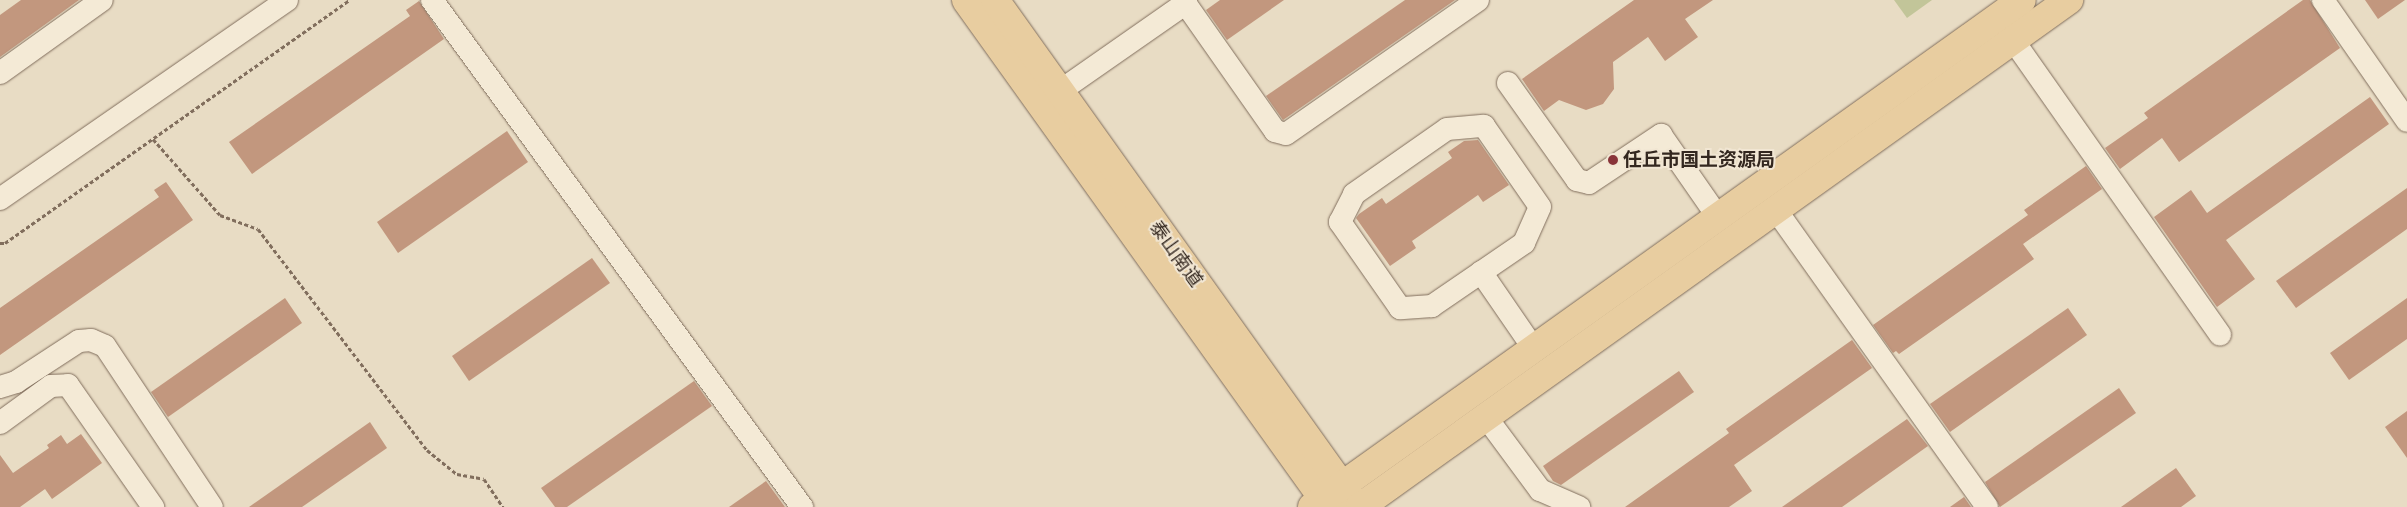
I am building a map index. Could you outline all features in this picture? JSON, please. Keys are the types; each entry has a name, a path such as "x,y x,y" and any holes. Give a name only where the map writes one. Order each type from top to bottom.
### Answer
{"main road":[{"name":"泰山南道","path":"966,0 1337,502"},
{"name":"泰山南道","path":"995,0 1060,91 1337,502"},
{"path":"1337,502 1534,349 2022,0"},
{"path":"1337,502 1486,417 2069,0"}],"lane":[{"path":"0,72 102,0"},
{"path":"0,199 287,0"},
{"path":"432,0 802,507"},
{"path":"1060,91 1185,2 1275,131 1286,134 1478,0"},
{"path":"2323,0 2407,121"},
{"path":"2013,40 2220,334"},
{"path":"1508,83 1577,180 1589,183 1661,135 1718,218"},
{"path":"1484,126 1540,207 1524,243 1481,272 1432,306 1400,308 1340,222 1354,194 1447,129 1484,126"},
{"path":"1776,210 1987,507"},
{"path":"1481,272 1534,349"},
{"path":"0,387 16,382 79,341 91,340 105,346 212,507"},
{"path":"0,423 51,386 68,385 153,507"},
{"path":"1486,417 1540,490 1579,507"}],"path":[{"path":"0,243 5,243 349,0"},
{"path":"152,139 220,216 258,229 427,450 457,474 484,479 503,507"}],"green space":[{"path":"1894,0 1932,0 1907,18"}],"building":[{"path":"21,0 79,0 0,57 0,15"},
{"path":"1220,0 1284,0 1227,40 1206,10"},
{"path":"1405,0 1455,0 1283,120 1266,96"},
{"path":"1634,0 1713,0 1685,19 1698,37 1665,61 1648,37 1613,62 1614,89 1603,104 1586,110 1559,100 1544,111 1522,79"},
{"path":"2303,0 2310,0 2340,48 2179,162 2162,138 2120,169 2105,148 2148,118 2144,113"},
{"path":"2365,0 2405,0 2378,19"},
{"path":"419,1 444,39 252,174 229,142 410,16 406,10"},
{"path":"2370,97 2389,124 2226,240 2255,279 2217,307 2154,217 2191,190 2207,213"},
{"path":"507,131 528,162 398,253 377,222"},
{"path":"1478,140 1509,185 1483,202 1478,195 1412,241 1416,248 1390,266 1356,218 1382,198 1386,204 1452,158 1448,152 1464,141"},
{"path":"2086,166 2102,189 2023,244 2034,259 1899,354 1896,351 1893,353 1873,325 2028,215 2024,210"},
{"path":"166,182 193,220 0,355 0,308 159,197 154,190"},
{"path":"2407,188 2407,229 2296,308 2276,281"},
{"path":"592,258 610,283 469,381 452,356"},
{"path":"285,298 302,323 168,417 151,392"},
{"path":"2407,298 2407,339 2349,380 2330,353"},
{"path":"2068,308 2087,335 1950,432 1930,404"},
{"path":"1852,340 1872,368 1734,465 1752,491 1729,507 1625,507 1729,433 1726,429"},
{"path":"1679,371 1694,392 1561,485 1553,481 1543,466"},
{"path":"694,381 712,406 567,507 555,507 541,488"},
{"path":"2119,388 2136,413 2000,507 1985,482"},
{"path":"2407,411 2407,458 2385,427"},
{"path":"1907,419 1928,446 1842,507 1782,507"},
{"path":"370,422 387,448 302,507 249,507"},
{"path":"81,434 102,463 52,499 45,489 20,507 0,507 0,455 13,473 49,448 47,445 61,435 67,444"},
{"path":"2176,468 2196,496 2181,507 2121,507"},
{"path":"766,481 785,507 729,507"},
{"path":"1964,497 1971,507 1950,507"}],"place":[{"name":"任丘市国土资源局","path":"1613,160"}]}
